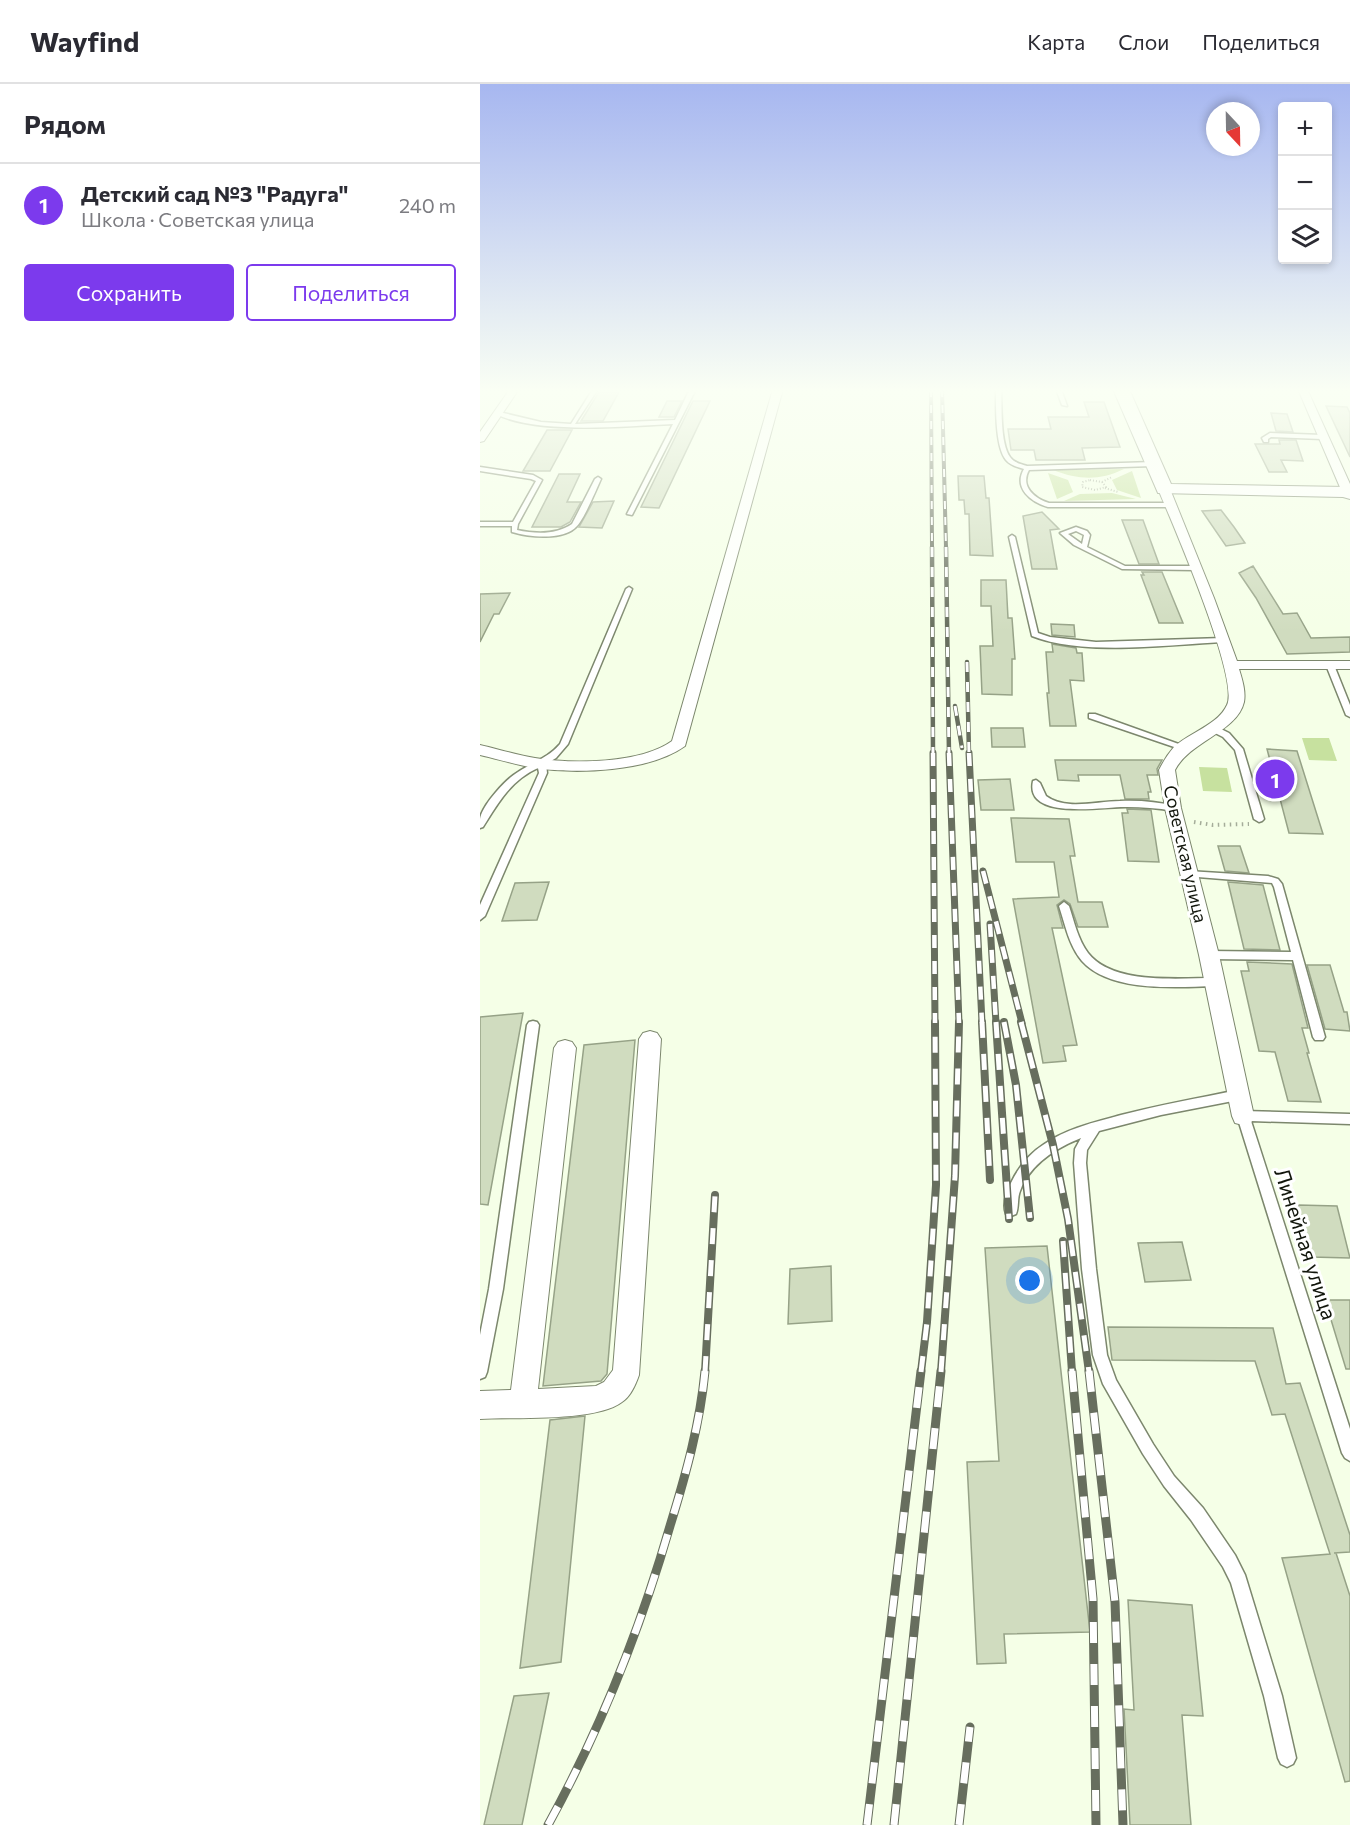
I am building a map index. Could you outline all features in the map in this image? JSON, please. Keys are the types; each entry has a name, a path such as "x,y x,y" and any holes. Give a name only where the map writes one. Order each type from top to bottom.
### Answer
{"main road":[{"name":"Советская улица","path":"1156,470 1168,497"},
{"path":"1168,497 1349,493"}],"street":[{"path":"480,750 542,764 596,765 642,758 674,749 679,743 698,669 756,470"},
{"path":"1338,470 1349,493"},
{"name":"Советская улица","path":"1168,497 1223,640 1238,687 1237,701 1228,713 1212,728 1183,747 1167,770 1174,813 1209,955 1242,1116"},
{"path":"1230,665 1350,666"},
{"path":"480,1405 598,1400 614,1392 626,1375 650,1039"},
{"path":"523,1402 565,1048"}],"lane":[{"path":"488,470 533,477 538,480 515,524 514,531 521,533 562,533 570,530 575,525 598,479"},
{"path":"630,514 652,470"},
{"path":"1026,470 1023,476 1025,490 1034,500 1048,505 1168,497"},
{"path":"480,524 515,524"},
{"path":"1012,537 1035,633 1040,638 1067,642 1102,643 1223,640"},
{"path":"1084,548 1124,568 1195,568"},
{"path":"480,825 504,787 519,775 558,754 628,588"},
{"path":"1330,665 1350,715"},
{"path":"1092,716 1183,747"},
{"path":"1212,728 1226,735 1239,749 1259,819"},
{"path":"480,916 543,773 542,764"},
{"path":"1036,783 1042,798 1049,803 1064,806 1153,804 1174,813"},
{"path":"1188,874 1268,879 1275,881 1279,886 1318,1037"},
{"path":"1064,906 1084,956 1101,970 1109,974 1147,981 1215,982"},
{"path":"1209,955 1297,956"},
{"path":"480,1372 496,1289 533,1025"},
{"path":"1011,1210 1009,1199 1025,1171 1053,1145 1095,1127 1161,1110 1238,1095"},
{"path":"1242,1116 1350,1119"},
{"name":"Линейная улица","path":"1242,1116 1350,1453"},
{"path":"1095,1127 1084,1141 1080,1163 1089,1269 1100,1355 1110,1384 1148,1449 1168,1481 1208,1530 1229,1561 1239,1581 1273,1696 1287,1758"}],"path":[{"path":"1090,480 1106,485 1102,489 1095,490 1082,486 1083,482 1090,480"},
{"path":"1174,813 1214,825 1249,824 1259,819"}],"green space":[{"path":"1054,470 1121,470 1106,476 1089,478"},
{"path":"1132,471 1141,498 1117,490 1112,480"},
{"path":"1048,473 1068,480 1073,492 1057,499"},
{"path":"1112,493 1136,499 1064,501 1080,494"},
{"path":"1302,738 1329,738 1337,761 1309,760"},
{"path":"1199,767 1227,768 1232,792 1203,791"}],"building":[{"path":"659,470 677,470 659,508 641,507"},
{"path":"1268,470 1287,472 1269,472"},
{"path":"559,474 580,474 567,502 581,502 570,522 561,527 532,527"},
{"path":"958,476 984,476 986,498 989,498 993,556 970,555 969,514 965,514 964,500 959,500"},
{"path":"614,501 602,528 579,527 593,502"},
{"path":"1221,510 1245,543 1226,546 1202,511"},
{"path":"1042,512 1059,529 1050,530 1057,569 1032,569 1023,516"},
{"path":"1122,520 1143,520 1159,564 1139,564"},
{"path":"1253,566 1283,614 1297,613 1311,638 1350,637 1350,652 1287,654 1256,598 1239,573"},
{"path":"1142,572 1162,572 1183,623 1159,623 1141,575 1144,575"},
{"path":"981,580 1006,580 1008,618 1012,618 1015,659 1012,659 1012,695 982,694 980,646 993,646 991,606 981,606"},
{"path":"510,593 499,614 494,614 480,642 480,594"},
{"path":"1051,624 1074,625 1075,637 1052,635"},
{"path":"1052,644 1076,648 1077,653 1082,653 1084,681 1070,680 1076,726 1050,726 1046,652 1053,652"},
{"path":"991,728 1023,728 1025,747 992,747"},
{"path":"1267,749 1297,751 1323,834 1289,833"},
{"path":"1055,760 1162,760 1157,769 1158,775 1147,775 1151,792 1148,792 1149,799 1125,799 1120,775 1078,775 1079,781 1058,780"},
{"path":"1010,779 1014,810 981,810 978,780"},
{"path":"1127,809 1151,810 1159,862 1128,861 1122,813 1128,813"},
{"path":"1011,818 1069,819 1075,856 1070,856 1078,902 1102,902 1108,927 1078,927 1070,904 1064,900 1057,905 1063,928 1052,928 1077,1045 1063,1046 1066,1061 1043,1063 1013,899 1059,897 1054,862 1016,862"},
{"path":"1218,846 1240,846 1249,873 1225,871"},
{"path":"549,882 537,920 502,921 515,883"},
{"path":"1228,882 1263,885 1280,950 1244,949"},
{"path":"1247,962 1292,964 1308,1028 1302,1028 1309,1053 1307,1053 1321,1102 1288,1101 1275,1052 1259,1051 1241,971 1249,971"},
{"path":"1307,965 1330,965 1344,1012 1347,1012 1350,1031 1325,1029"},
{"path":"523,1013 488,1205 480,1204 480,1017"},
{"path":"635,1040 607,1374 601,1381 543,1386 584,1045"},
{"path":"1298,1205 1337,1206 1350,1258 1311,1257"},
{"path":"1182,1242 1191,1280 1145,1282 1138,1243"},
{"path":"1047,1246 1090,1632 1004,1634 1006,1663 977,1664 967,1462 999,1461 985,1248"},
{"path":"831,1266 832,1321 788,1324 790,1269"},
{"path":"1325,1300 1350,1300 1350,1369 1346,1369"},
{"path":"1108,1327 1273,1328 1286,1384 1300,1383 1350,1535 1350,1552 1334,1553 1336,1553 1350,1596 1350,1781 1345,1782 1282,1558 1330,1554 1285,1414 1272,1415 1255,1361 1112,1360"},
{"path":"585,1416 561,1662 520,1668 550,1420"},
{"path":"1128,1600 1192,1605 1203,1716 1182,1715 1191,1825 1130,1825 1124,1709 1134,1710"},
{"path":"549,1693 522,1825 484,1825 514,1696"}],"railway":[{"path":"932,470 932,548"},
{"path":"944,470 946,548"},
{"path":"932,547 933,755"},
{"path":"946,547 949,755"},
{"path":"967,662 969,755"},
{"path":"955,706 962,748"},
{"path":"933,753 935,1023"},
{"path":"949,753 959,1023"},
{"path":"969,753 982,1023"},
{"path":"983,871 1022,1023"},
{"path":"990,924 996,1023"},
{"path":"921,1372 927,1322 936,1185 935,1022"},
{"path":"982,1022 990,1180"},
{"path":"996,1022 1009,1219"},
{"path":"1004,1022 1016,1085 1030,1218"},
{"path":"1021,1022 1053,1145 1068,1219 1089,1372"},
{"path":"941,1372 955,1176 959,1023"},
{"path":"705,1372 715,1195"},
{"path":"1063,1241 1072,1372"},
{"path":"548,1825 602,1716 646,1603 687,1468 700,1410 705,1371"},
{"path":"867,1825 921,1371"},
{"path":"894,1825 941,1371"},
{"path":"1072,1371 1093,1599 1096,1825"},
{"path":"1089,1371 1115,1602 1123,1825"},
{"path":"959,1825 970,1727"}],"place":[{"name":"Детский сад №3 \"Радуга\"","path":"1275,779"}]}
